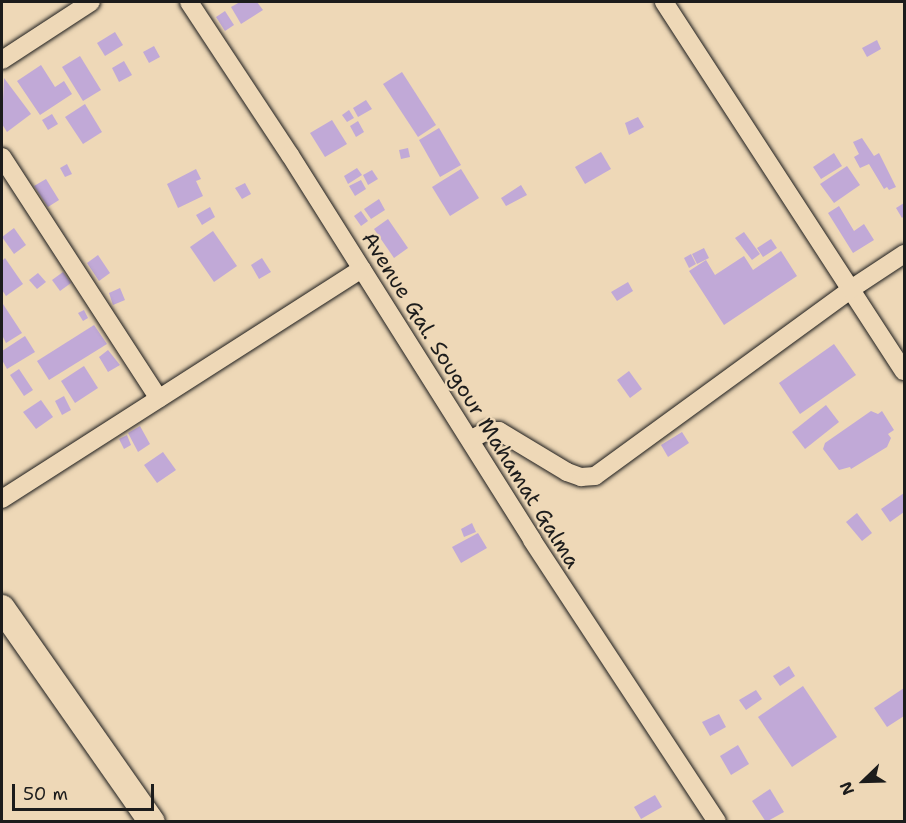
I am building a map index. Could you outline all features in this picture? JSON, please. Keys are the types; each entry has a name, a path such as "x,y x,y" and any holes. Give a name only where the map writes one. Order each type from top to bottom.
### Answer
{"main road":[{"path":"2,608 152,822"}],"street":[{"path":"2,60 91,2"},
{"name":"Avenue Gal. Sougour Mahamat Galma","path":"189,2 717,822"},
{"path":"664,2 904,370"},
{"path":"2,157 159,399"},
{"path":"470,440 486,430 499,431 567,472 581,477 595,476 851,289 904,254"},
{"path":"2,499 362,270"}],"building":[{"path":"240,2 257,2 263,10 241,24 231,7"},
{"path":"225,11 234,25 225,31 216,17"},
{"path":"115,32 123,45 105,56 97,43"},
{"path":"877,40 881,49 867,57 862,48"},
{"path":"154,46 160,57 149,63 143,52"},
{"path":"80,56 101,90 83,101 62,67"},
{"path":"124,61 132,75 119,82 112,68"},
{"path":"41,65 55,87 64,81 72,94 40,115 17,81"},
{"path":"402,72 436,125 418,137 383,84"},
{"path":"4,78 31,114 7,132 2,124"},
{"path":"366,100 372,109 358,117 353,108"},
{"path":"85,104 102,132 83,144 65,117"},
{"path":"349,110 354,118 347,122 342,115"},
{"path":"52,114 58,124 48,130 42,120"},
{"path":"638,117 644,127 629,135 625,123"},
{"path":"332,120 347,144 325,157 310,133"},
{"path":"358,121 364,132 356,137 350,126"},
{"path":"439,128 461,165 440,177 419,140"},
{"path":"862,138 874,156 879,153 896,187 889,190 887,187 884,189 869,164 860,168 854,157 859,154 853,142"},
{"path":"408,148 410,157 401,159 399,150"},
{"path":"601,152 611,169 585,184 575,167"},
{"path":"834,153 842,166 821,179 813,167"},
{"path":"67,164 72,174 65,177 60,168"},
{"path":"847,166 860,185 834,203 820,184"},
{"path":"357,168 362,175 348,184 344,176"},
{"path":"196,169 201,179 196,181 203,196 178,208 167,184"},
{"path":"461,169 479,198 450,216 432,187"},
{"path":"372,170 378,179 368,185 363,175"},
{"path":"46,179 59,200 48,207 34,186"},
{"path":"361,180 366,189 355,196 349,186"},
{"path":"245,183 251,194 242,199 235,188"},
{"path":"521,185 527,195 506,206 501,198"},
{"path":"379,199 385,210 371,219 364,209"},
{"path":"904,203 904,216 902,218 896,208"},
{"path":"839,206 854,231 864,224 874,240 853,253 828,213"},
{"path":"210,207 215,217 202,225 196,215"},
{"path":"361,211 368,221 361,226 354,216"},
{"path":"388,219 408,248 394,258 374,229"},
{"path":"14,228 26,245 14,254 2,237"},
{"path":"213,231 237,266 214,282 190,247"},
{"path":"744,232 760,254 752,260 735,238"},
{"path":"771,239 777,248 763,257 757,248"},
{"path":"704,248 709,258 697,264 692,254"},
{"path":"781,251 797,276 724,325 689,271 706,260 715,275 744,256 753,270"},
{"path":"691,254 696,264 689,268 684,258"},
{"path":"98,255 110,273 99,281 87,263"},
{"path":"5,258 23,284 6,296 2,290 2,261"},
{"path":"262,258 271,272 259,279 251,265"},
{"path":"63,272 71,283 60,291 52,280"},
{"path":"38,273 46,282 37,289 29,280"},
{"path":"628,282 633,291 617,301 611,292"},
{"path":"120,288 125,300 113,305 109,293"},
{"path":"3,304 22,333 6,343 2,335"},
{"path":"84,310 88,318 83,321 78,313"},
{"path":"94,325 107,344 49,380 37,361"},
{"path":"25,336 35,352 7,369 2,360 2,351"},
{"path":"834,344 856,375 800,414 779,383"},
{"path":"108,350 120,365 108,372 99,357"},
{"path":"84,366 98,388 75,403 61,381"},
{"path":"19,369 33,390 24,396 10,375"},
{"path":"629,371 642,389 630,398 617,380"},
{"path":"64,396 71,410 62,415 55,401"},
{"path":"41,400 53,417 36,429 23,412"},
{"path":"826,405 839,422 805,449 792,432"},
{"path":"871,411 878,414 882,411 894,430 888,434 891,438 887,447 851,469 850,467 839,470 823,449 825,443"},
{"path":"140,426 150,444 138,452 128,433"},
{"path":"682,432 689,443 668,457 661,445"},
{"path":"127,435 131,445 124,449 119,439"},
{"path":"163,452 176,470 157,483 144,465"},
{"path":"904,493 904,512 890,522 881,509"},
{"path":"857,513 872,533 862,541 846,522"},
{"path":"472,523 476,532 464,537 461,529"},
{"path":"478,533 487,548 461,563 452,547"},
{"path":"789,666 795,676 780,686 773,676"},
{"path":"803,686 837,737 792,767 758,717"},
{"path":"904,688 904,716 887,727 874,708"},
{"path":"756,690 762,699 746,710 739,700"},
{"path":"719,714 726,727 710,736 702,722"},
{"path":"738,745 749,764 731,775 720,756"},
{"path":"770,789 784,812 766,822 752,801"},
{"path":"655,795 662,807 641,819 634,807"}]}
